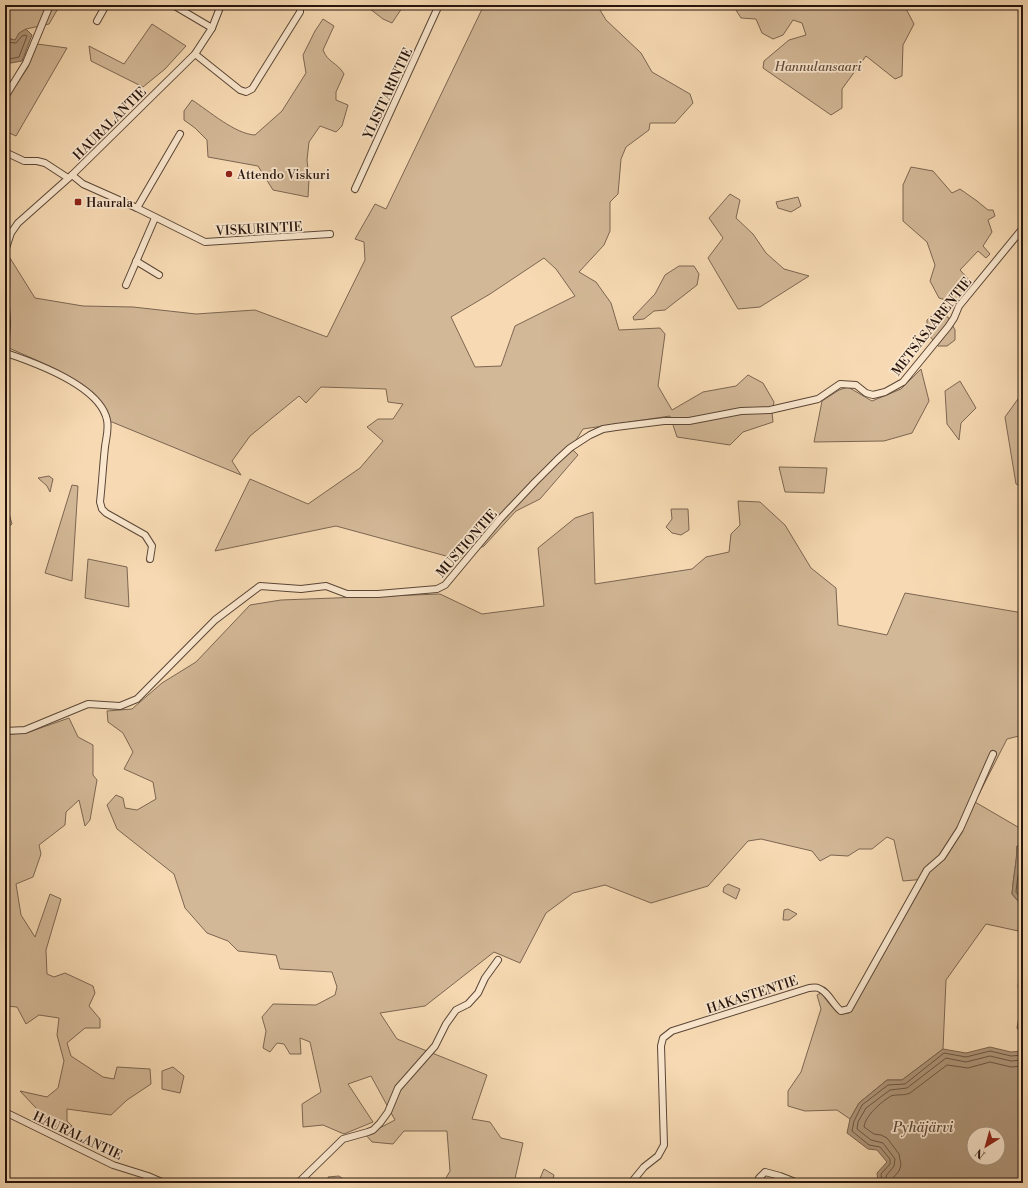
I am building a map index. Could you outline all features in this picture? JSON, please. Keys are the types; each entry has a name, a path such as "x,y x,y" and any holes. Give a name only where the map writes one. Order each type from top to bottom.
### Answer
{"street":[{"path":"5,97 26,63 50,5"},
{"path":"97,21 106,5"},
{"path":"174,5 212,28"},
{"name":"HAURALANTIE","path":"5,251 11,233 18,224 70,177 195,54 212,28 221,5"},
{"path":"195,54 240,90 246,92 252,89 300,12 300,5"},
{"name":"YLISITARINTIE","path":"355,189 439,5"},
{"path":"137,208 180,134"},
{"name":"VISKURINTIE","path":"5,152 24,161 37,161 45,163 82,183 137,208 205,242 330,234"},
{"path":"126,285 155,218"},
{"name":"METSÄSAARENTIE","path":"770,410 818,400 840,384 856,385 866,393 873,395 885,392 903,382 954,318 959,306 1023,228"},
{"path":"136,261 159,275"},
{"path":"5,290 7,323 5,362"},
{"path":"6,353 34,363 65,377 87,393 102,407 107,419 108,430 100,502 102,509 106,513 145,535 152,546 150,559"},
{"name":"MUSTIONTIE","path":"5,731 25,730 88,704 120,706 137,699 215,620 260,586 301,589 326,586 348,594 437,590 445,586 500,519 570,448 590,435 603,429 664,421 689,421 741,411 770,410"},
{"name":"HAKASTENTIE","path":"631,1183 644,1167 658,1156 664,1145 661,1046 664,1038 672,1031 809,988 818,988 826,993 835,1006 841,1011 849,1009 927,870 942,857 960,829 994,754"},
{"path":"298,1183 343,1139 373,1130 380,1123 388,1112 398,1088 435,1046 446,1024 456,1010 468,1004 478,993 485,978 498,960"},
{"name":"HAURALANTIE","path":"5,1112 113,1165 148,1176 164,1183"},
{"path":"758,1183 759,1178 765,1172 798,1183"}],"green space":[{"path":"5,5 60,5 49,24 26,29 15,40 6,38 5,36"},
{"path":"365,5 404,5 392,23 383,19"},
{"path":"484,5 597,5 606,20 641,53 652,72 690,94 693,103 675,123 650,123 649,130 626,147 621,159 618,194 610,202 610,231 604,245 579,272 596,282 611,303 619,330 660,328 665,334 658,386 672,410 703,392 736,386 748,375 763,383 774,402 772,412 773,422 743,432 730,445 677,437 670,416 583,429 571,448 578,455 540,499 516,511 484,546 457,559 336,526 215,551 250,479 308,504 360,468 383,441 367,427 378,419 393,419 403,404 388,402 386,389 321,387 306,403 299,396 250,436 232,461 241,475 109,422 105,409 96,397 84,386 69,376 9,348 10,258 35,298 83,306 133,307 196,314 255,310 327,337 365,260 364,242 355,239 375,204 386,209","holes":["544,258 556,269 575,296 515,326 501,366 475,367 451,317 490,294"]},
{"name":"Hannulansaari","path":"735,5 904,5 914,24 903,45 902,76 895,79 866,56 842,89 842,108 831,115 763,68 764,61 789,40 806,35 802,23 793,20 783,35 773,39 762,33 756,19 741,18 734,7"},
{"path":"323,19 334,26 323,50 327,58 344,74 336,92 336,100 348,105 342,126 336,132 320,126 309,142 307,160 309,179 308,197 273,190 258,166 208,157 207,140 184,120 184,111 192,100 214,116 239,131 255,135 282,111 306,73 303,55"},
{"path":"152,24 186,46 165,69 143,87 91,61 89,46 124,64"},
{"path":"37,44 67,48 16,136 5,131 5,102 28,67"},
{"path":"911,167 933,171 952,193 960,189 988,210 993,210 995,216 988,220 992,232 983,246 990,254 986,258 978,251 960,270 970,281 956,303 939,298 930,281 935,265 927,242 903,221 903,185"},
{"path":"730,194 740,200 736,218 753,234 766,253 784,269 809,276 760,307 738,309 708,258 723,238 709,218"},
{"path":"798,197 801,206 791,212 778,208 776,202"},
{"path":"679,266 694,266 699,274 697,285 665,310 654,311 644,319 634,320 633,317 655,294 665,275"},
{"path":"934,314 948,317 955,330 955,340 947,346 938,346 927,333 927,320"},
{"path":"921,369 929,401 912,433 884,441 814,442 822,401 839,390 848,387 872,401 901,389"},
{"path":"960,381 976,408 961,423 959,440 947,424 945,391"},
{"path":"1023,392 1023,487 1016,484 1005,417"},
{"path":"779,467 827,468 824,493 785,492"},
{"path":"49,476 53,479 50,492 47,486 38,478"},
{"path":"72,485 78,486 72,581 45,573"},
{"path":"5,499 12,524 5,529"},
{"path":"738,501 760,502 785,525 811,568 836,588 838,625 887,635 905,593 1023,613 1023,735 1007,739 975,802 1023,830 1023,843 1017,846 1012,894 1023,907 1023,932 986,924 946,980 943,1049 902,1080 887,1080 859,1103 850,1119 837,1110 805,1111 788,1106 788,1091 801,1072 821,1009 817,995 821,993 836,1010 849,1013 926,879 903,881 894,840 887,837 872,849 859,849 848,856 831,855 820,861 812,851 761,839 748,841 708,886 651,903 605,885 573,893 546,913 520,963 494,952 425,1006 380,1013 397,1039 487,1075 472,1119 490,1122 501,1138 523,1143 514,1183 443,1183 450,1171 447,1131 404,1131 393,1144 372,1142 366,1135 395,1120 371,1076 348,1084 373,1122 344,1134 323,1125 303,1127 302,1104 321,1092 310,1042 300,1038 301,1054 290,1054 284,1044 277,1043 270,1052 263,1048 266,1031 262,1017 273,1004 316,1005 335,995 337,987 332,972 280,969 276,955 238,951 228,941 207,933 185,908 174,874 117,829 107,805 116,795 123,798 125,808 137,810 156,799 153,782 124,769 133,752 123,733 108,722 107,711 132,709 162,683 196,662 250,605 281,600 440,594 482,614 544,606 538,548 575,518 593,512 595,584 692,569 706,557 729,552 731,534 740,525"},
{"path":"671,509 688,509 689,530 681,535 672,533 666,527 672,519"},
{"path":"88,559 127,567 129,607 85,598"},
{"path":"69,718 78,737 93,745 93,775 97,780 90,820 85,826 79,800 66,812 65,825 39,845 41,854 33,877 16,884 21,915 35,937 50,894 61,899 46,950 47,974 54,977 65,973 93,986 95,993 89,1006 100,1019 100,1028 85,1028 67,1043 71,1056 103,1077 114,1079 117,1067 150,1069 151,1084 127,1100 111,1115 67,1109 67,1121 73,1127 53,1126 20,1091 47,1097 58,1088 64,1061 57,1035 59,1018 39,1015 26,1024 17,1007 5,1006 5,735 29,732"},
{"path":"728,884 740,889 736,899 723,892 724,887"},
{"path":"788,909 797,914 789,920 783,920 784,910"},
{"path":"173,1067 184,1076 180,1093 162,1089 162,1071"},
{"path":"544,1169 554,1175 552,1183 538,1183"},
{"path":"339,1176 349,1183 329,1183 328,1177"}],"water":[{"path":"26,29 32,35 22,61 5,64 5,36 6,38 15,40 19,33"},
{"path":"1023,843 1023,907 1012,894 1017,846"},
{"path":"1023,977 1023,1038 1017,1028 1021,1006 1018,985"},
{"name":"Pyhäjärvi","path":"990,1047 1011,1052 1023,1051 1023,1183 878,1183 877,1173 887,1162 877,1150 868,1149 847,1133 850,1119 859,1103 887,1080 902,1080 943,1049 966,1053"}],"waterway":[{"path":"5,14 8,5"},
{"path":"1019,20 1023,21"}],"place":[{"name":"Attendo Viskuri","path":"229,174"},
{"name":"Haurala","path":"78,202"}]}
